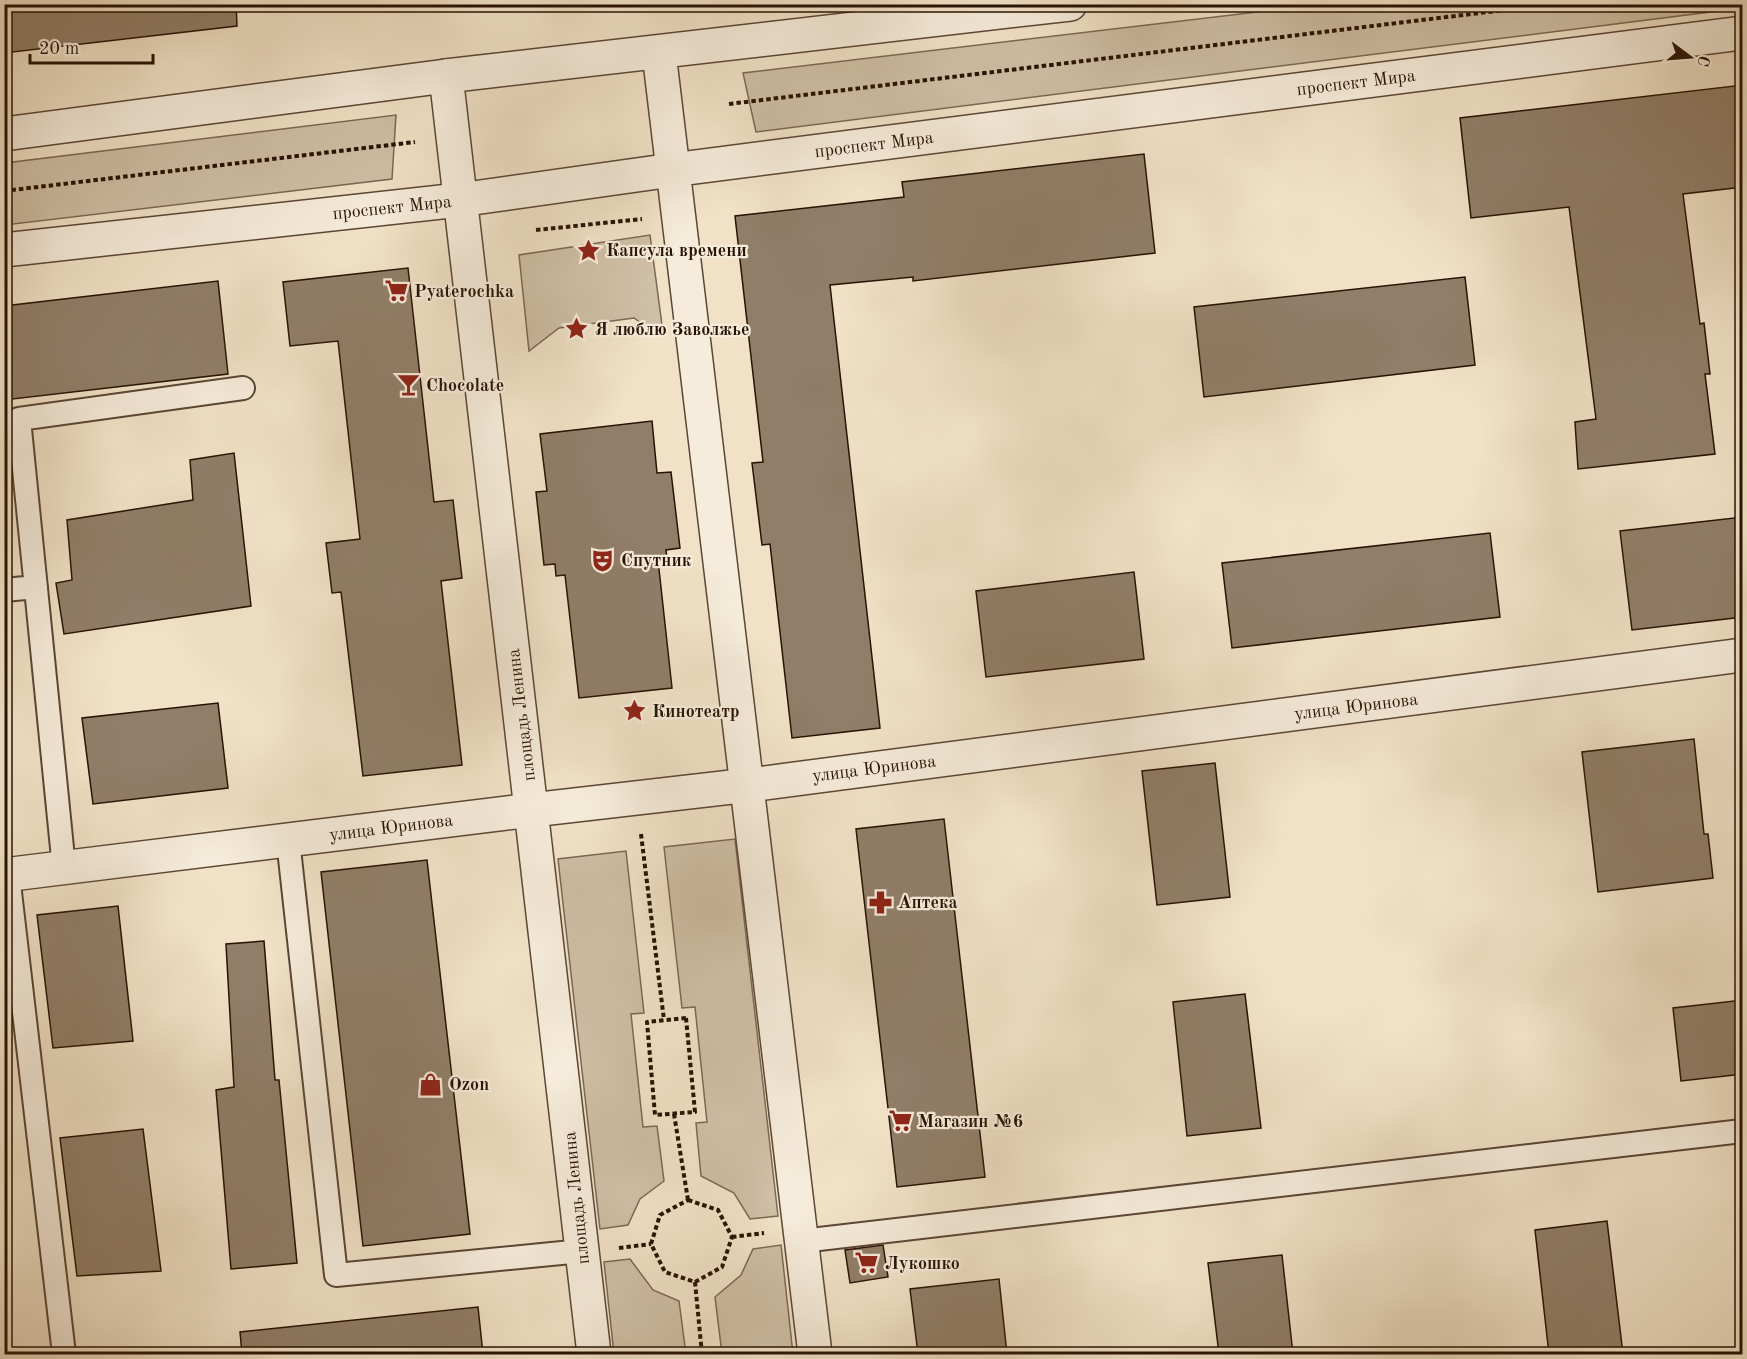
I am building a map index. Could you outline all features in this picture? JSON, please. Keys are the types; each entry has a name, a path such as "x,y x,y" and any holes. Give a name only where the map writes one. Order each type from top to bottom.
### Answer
{"street":[{"path":"4,134 446,76 659,53 866,17 1070,4"},
{"name":"проспект Мира","path":"4,250 459,200 672,170 1743,33"},
{"path":"659,53 816,1354"},
{"name":"площадь Ленина","path":"446,76 594,1354"},
{"name":"улица Юринова","path":"6,875 749,785 1743,655"}],"lane":[{"path":"64,868 20,419 243,388"},
{"path":"4,590 36,587"},
{"path":"288,840 336,1275 582,1251"},
{"path":"6,875 64,1354"},
{"path":"802,1241 1743,1131"}],"path":[{"path":"729,104 1554,4"},
{"path":"4,191 452,138"},
{"path":"637,798 664,1020"},
{"path":"686,1018 695,1112 655,1115 647,1022 664,1020 686,1018"},
{"path":"674,1114 688,1200"},
{"path":"688,1200 718,1210 732,1237 722,1267 695,1282 665,1272 651,1244 660,1215 688,1200"},
{"path":"695,1282 702,1354"}],"shaded area":[{"path":"1324,4 1742,4 1742,8 756,132 743,73"},
{"path":"396,115 392,179 5,225 5,163"},
{"path":"650,235 662,325 648,328 634,318 559,328 529,351 519,255"},
{"path":"735,839 778,1216 750,1219 734,1193 701,1176 696,1123 707,1122 695,1007 682,1008 664,847"},
{"path":"626,851 644,1013 631,1014 643,1127 657,1126 664,1181 640,1199 628,1225 600,1229 558,859"},
{"path":"781,1245 793,1354 722,1354 715,1297 741,1275 753,1249"},
{"path":"630,1259 653,1290 679,1301 686,1354 614,1354 604,1262"}],"building":[{"path":"4,4 236,4 237,26 4,53"},
{"path":"1743,85 1743,187 1683,194 1700,324 1704,323 1710,374 1705,374 1715,454 1578,469 1575,422 1596,419 1569,207 1471,218 1460,118"},
{"path":"1144,154 1155,253 913,281 913,277 830,285 880,728 792,738 770,544 762,545 752,463 763,462 735,216 904,197 902,182"},
{"path":"408,268 434,502 453,500 462,578 441,581 462,765 363,776 341,592 332,593 326,543 360,539 338,341 290,346 283,282"},
{"path":"1465,277 1475,365 1204,397 1194,307"},
{"path":"218,281 228,374 4,400 4,306"},
{"name":"Спутник","path":"652,421 657,473 671,472 680,548 666,550 667,559 658,560 672,688 579,698 565,575 556,576 555,564 544,565 536,492 547,491 540,434"},
{"path":"234,453 251,606 64,634 56,583 72,580 67,520 193,500 190,460"},
{"path":"1743,517 1743,617 1632,630 1620,531"},
{"path":"1490,533 1500,617 1232,648 1222,563"},
{"path":"1134,572 1144,659 986,677 976,591"},
{"path":"218,703 228,788 93,804 82,718"},
{"path":"1694,739 1704,834 1708,834 1713,878 1598,892 1582,752"},
{"path":"1215,763 1230,897 1157,905 1142,771"},
{"path":"944,819 985,1177 897,1187 856,829"},
{"path":"427,860 470,1234 363,1246 321,872"},
{"path":"118,906 133,1041 53,1048 37,915"},
{"path":"264,941 275,1080 279,1080 297,1263 231,1269 216,1090 234,1087 226,944"},
{"path":"1245,994 1261,1128 1187,1136 1173,1002"},
{"path":"1743,1000 1743,1074 1681,1081 1673,1008"},
{"path":"143,1129 161,1271 77,1276 60,1138"},
{"path":"1607,1221 1623,1354 1549,1354 1535,1230"},
{"name":"Лукошко","path":"883,1245 888,1277 850,1283 845,1250"},
{"path":"1282,1255 1293,1354 1219,1354 1208,1263"},
{"path":"999,1279 1007,1354 918,1354 910,1289"},
{"path":"478,1307 483,1354 242,1354 240,1332"}],"place":[{"name":"Капсула времени","path":"588,250"},
{"name":"Pyaterochka","path":"396,291"},
{"name":"Я люблю Заволжье","path":"577,329"},
{"name":"Chocolate","path":"408,385"},
{"name":"Спутник","path":"603,560"},
{"name":"Кинотеатр","path":"634,711"},
{"name":"Аптека","path":"880,902"},
{"name":"Ozon","path":"431,1084"},
{"name":"Магазин №6","path":"900,1121"},
{"name":"Лукошко","path":"867,1263"}]}
